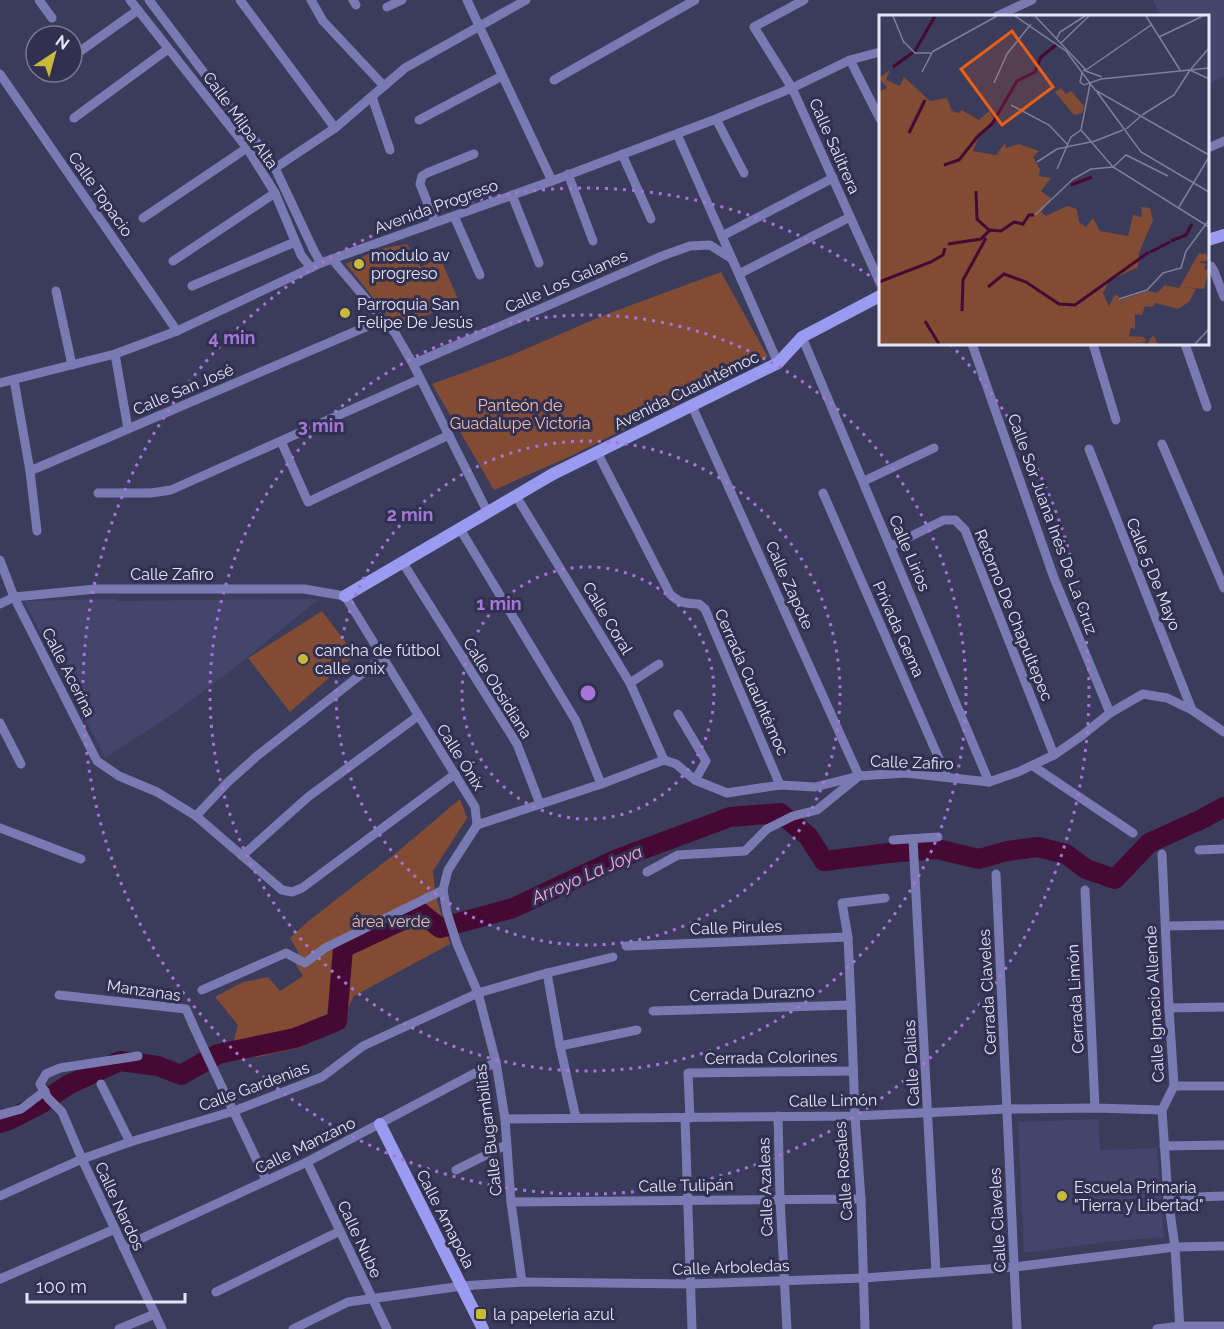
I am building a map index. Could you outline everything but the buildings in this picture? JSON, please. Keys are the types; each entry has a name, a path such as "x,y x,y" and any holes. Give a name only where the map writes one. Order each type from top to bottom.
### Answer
{"main road":[{"path":"1209,240 1224,235"},
{"name":"Avenida Cuauhtémoc","path":"345,596 553,474 778,363 802,337 879,297"},
{"name":"Calle Amapola","path":"380,1124 483,1329"}],"street":[{"path":"39,0 52,18"},
{"name":"Calle Milpa Alta","path":"130,0 247,148 275,194 301,255 311,268"},
{"name":"Calle Milpa Alta","path":"149,0 275,168 321,263"},
{"path":"240,0 335,128"},
{"path":"311,0 323,21 384,86"},
{"path":"387,7 402,0"},
{"path":"467,0 552,181"},
{"path":"275,168 335,128 405,68 526,0"},
{"path":"554,80 695,0"},
{"name":"Calle Salitrera","path":"804,0 754,27 792,88 879,281"},
{"path":"999,15 1020,2 1032,0"},
{"path":"84,48 138,10"},
{"path":"74,118 168,49"},
{"name":"Avenida Progreso","path":"0,383 116,354 177,331 321,263 677,134 792,88 850,60 879,52"},
{"path":"850,60 879,117"},
{"name":"Calle Topacio","path":"0,74 177,331"},
{"path":"419,120 502,76"},
{"path":"372,97 390,150"},
{"path":"716,119 744,173"},
{"path":"677,134 778,363"},
{"path":"1209,148 1224,141"},
{"path":"142,218 247,148"},
{"path":"435,222 420,184 422,176 474,154"},
{"path":"622,154 651,219"},
{"path":"568,174 593,241"},
{"path":"722,236 833,178"},
{"path":"173,261 275,194"},
{"path":"512,195 539,262"},
{"path":"453,216 480,275"},
{"path":"739,274 850,216"},
{"path":"192,286 295,242"},
{"name":"Calle Los Galanes","path":"413,364 690,246 710,244 732,259"},
{"path":"332,259 395,333 488,513"},
{"path":"1209,267 1214,271 1224,297"},
{"path":"56,291 72,365"},
{"name":"Calle San José","path":"30,471 382,320"},
{"name":"Calle Lirios","path":"802,337 989,782"},
{"name":"Calle Sor Juana Inés De La Cruz","path":"972,345 1054,578 1110,712"},
{"path":"1093,345 1116,420"},
{"path":"1185,345 1208,407"},
{"name":"Calle San José","path":"116,354 128,429"},
{"path":"98,493 151,493 171,490 420,379"},
{"path":"14,380 30,471 37,531"},
{"name":"Calle Zapote","path":"692,406 860,776"},
{"path":"281,441 309,502 448,435"},
{"path":"1162,444 1224,588"},
{"path":"864,481 934,448"},
{"name":"Calle 5 De Mayo","path":"1089,449 1192,710"},
{"name":"Cerrada Cuauhtémoc","path":"597,452 670,594 677,601 699,603 705,609 780,785"},
{"name":"Privada Gema","path":"823,493 947,777"},
{"name":"Calle Coral","path":"516,496 630,683 664,760"},
{"name":"Retorno De Chapultepec","path":"891,546 945,520 955,520 965,530 1054,755"},
{"path":"460,529 576,721 601,784"},
{"name":"Calle Acerina","path":"0,560 14,597 97,761 119,776 157,792 196,816"},
{"name":"Calle Obsidiana","path":"403,563 517,744 540,804"},
{"name":"Calle Zafiro","path":"0,604 14,597 96,589 303,589 345,596"},
{"name":"Calle Ónix","path":"345,596 475,807 477,825"},
{"path":"382,658 256,756 196,816 282,890 292,892 302,888 455,774"},
{"path":"630,683 659,664"},
{"name":"Calle Zafiro","path":"664,760 676,764 695,780 727,793 780,785 815,787 860,776 905,773 989,782 1033,766 1054,755 1110,712 1143,694 1167,698 1192,710 1224,732"},
{"path":"678,714 706,761 695,780"},
{"path":"242,856 308,797 418,716"},
{"path":"0,723 21,764"},
{"path":"202,990 286,953 305,963 325,948 443,890 448,870 477,825 601,784 664,760"},
{"path":"1033,766 1133,833"},
{"path":"647,872 678,855 745,851 767,829 793,816 817,810 860,776"},
{"path":"0,828 81,858"},
{"path":"893,840 938,837"},
{"name":"Calle Dalias","path":"913,839 936,1273"},
{"path":"1199,850 1224,849"},
{"name":"Calle Ignacio Allende","path":"1162,854 1174,1086 1162,1110 1180,1328"},
{"name":"Cerrada Claveles","path":"996,874 1007,1109"},
{"name":"Calle Bugambilias","path":"443,890 447,913 457,944 478,993 496,1062 505,1119 511,1202 522,1282"},
{"name":"Cerrada Limón","path":"1085,890 1095,1108"},
{"name":"Calle Rosales","path":"865,1329 848,937 842,903 885,898"},
{"path":"1166,926 1224,925"},
{"name":"Calle Pirules","path":"626,946 848,937"},
{"path":"478,993 613,957"},
{"path":"547,973 576,1118"},
{"name":"Calle Gardenias","path":"0,1196 82,1159 234,1111 322,1077 363,1046 478,993"},
{"name":"Manzanas","path":"59,995 186,1009 208,1060 234,1111"},
{"name":"Cerrada Durazno","path":"653,1011 851,1005"},
{"path":"1169,1008 1224,1007"},
{"path":"560,1046 637,1030"},
{"path":"0,1115 21,1109 46,1094 40,1084 46,1074 60,1068 138,1056"},
{"name":"Calle Manzano","path":"123,1247 307,1162 496,1062"},
{"name":"Cerrada Colorines","path":"687,1118 688,1073 853,1071"},
{"path":"101,1084 130,1142"},
{"path":"1174,1086 1224,1086"},
{"name":"Calle Nardos","path":"46,1094 62,1112 162,1329"},
{"name":"Calle Limón","path":"505,1119 855,1116 1007,1109 1162,1110"},
{"name":"Calle Claveles","path":"1007,1109 1017,1329"},
{"path":"234,1111 266,1180"},
{"name":"Calle Azaleas","path":"778,1116 787,1329"},
{"path":"687,1118 687,1200 692,1329"},
{"path":"456,1170 506,1145"},
{"path":"1164,1146 1224,1145"},
{"name":"Calle Nube","path":"307,1162 387,1329"},
{"path":"1168,1198 1224,1196"},
{"name":"Calle Tulipán","path":"511,1202 861,1199"},
{"path":"0,1279 115,1229"},
{"path":"216,1292 340,1231"},
{"name":"Calle Arboledas","path":"293,1329 348,1302 462,1286 522,1282 690,1284 864,1278 1015,1267 1175,1247 1224,1246"},
{"path":"119,1329 155,1314"},
{"path":"1157,1329 1224,1326"}],"shaded area":[{"path":"1153,0 1224,0 1224,77 1209,84 1209,15 1160,15"},
{"path":"116,599 117,601 319,599 228,673 173,714 105,758 24,601"},
{"name":"Escuela Primaria \"Tierra y Libertad\"","path":"1098,1119 1100,1150 1157,1148 1164,1237 1024,1253 1018,1122"}],"green space":[{"path":"407,244 421,267 440,258 460,303 396,326 346,264 380,249"},
{"name":"Panteón de Guadalupe Victoria","path":"721,272 768,357 571,456 494,490 432,384 514,354 607,314"},
{"path":"322,611 355,655 290,712 248,658"},
{"name":"área verde","path":"460,799 467,818 433,871 435,893 450,944 354,996 346,1012 349,1014 298,1048 258,1057 234,1055 234,1040 238,1025 215,997 243,982 268,977 280,991 303,976 291,957 299,953 290,938"}],"waterway":[{"name":"Arroyo La Joya","path":"0,1123 42,1103 70,1084 120,1061 158,1066 181,1075 218,1054 295,1038 337,1021 343,948 420,912 440,928 513,908 617,859 730,817 780,813 808,836 824,861 937,849 979,859 1007,851 1038,847 1066,854 1086,869 1115,879 1149,843 1224,807"}],"place":[{"name":"modulo av progreso","path":"359,264"},
{"name":"Parroquia San Felipe De Jesús","path":"345,313"},
{"name":"cancha de fútbol calle onix","path":"303,659"},
{"name":"Escuela Primaria \"Tierra y Libertad\"","path":"1062,1196"},
{"name":"la papeleria azul","path":"481,1314"}]}
